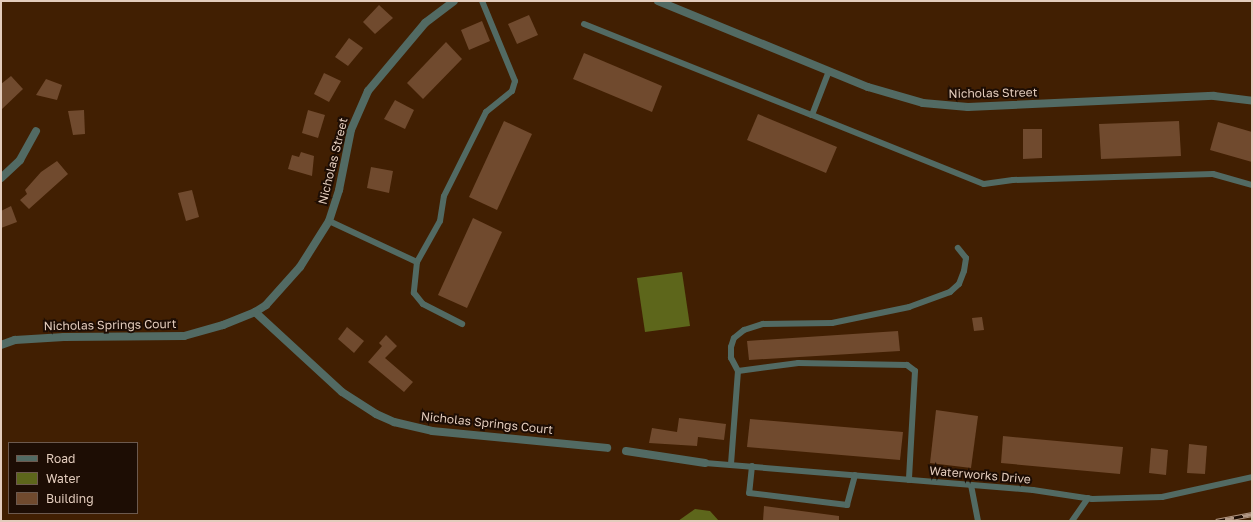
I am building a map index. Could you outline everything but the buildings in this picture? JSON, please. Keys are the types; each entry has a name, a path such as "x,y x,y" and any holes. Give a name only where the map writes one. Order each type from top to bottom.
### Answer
{"street":[{"name":"Nicholas Street","path":"255,312 266,305 300,267 329,221 340,190 351,130 368,91 425,23 454,1"},
{"name":"Nicholas Street","path":"658,1 829,71 901,98 946,106 1214,96 1252,101"},
{"path":"1,178 20,160 36,131"},
{"name":"Nicholas Springs Court","path":"1,344 15,340 57,338 184,336 223,325 255,312 342,392 376,414 394,422 432,431 607,448"},
{"path":"626,451 705,463"}],"lane":[{"path":"462,324 423,304 414,293 417,262 440,221 444,196 486,112 512,91 515,81 482,1"},
{"path":"584,24 984,184 1014,180 1213,174 1252,185"},
{"path":"812,115 829,71"},
{"path":"329,221 417,262"},
{"path":"731,464 738,372 731,358 731,347 734,338 744,330 763,324 832,323 909,307 950,292 959,284 964,271 966,258 958,248"},
{"path":"738,372 798,363 907,365 915,371 909,480"},
{"name":"Waterworks Drive","path":"705,463 971,485 1088,498 1162,498 1252,477"},
{"path":"752,466 749,493 847,505 855,475"},
{"path":"971,485 978,521"},
{"path":"1072,521 1088,498"}],"water":[{"path":"682,272 690,326 645,332 637,278"},
{"path":"695,509 710,511 719,521 678,521"}],"railway":[{"path":"1216,521 1252,514"}]}
